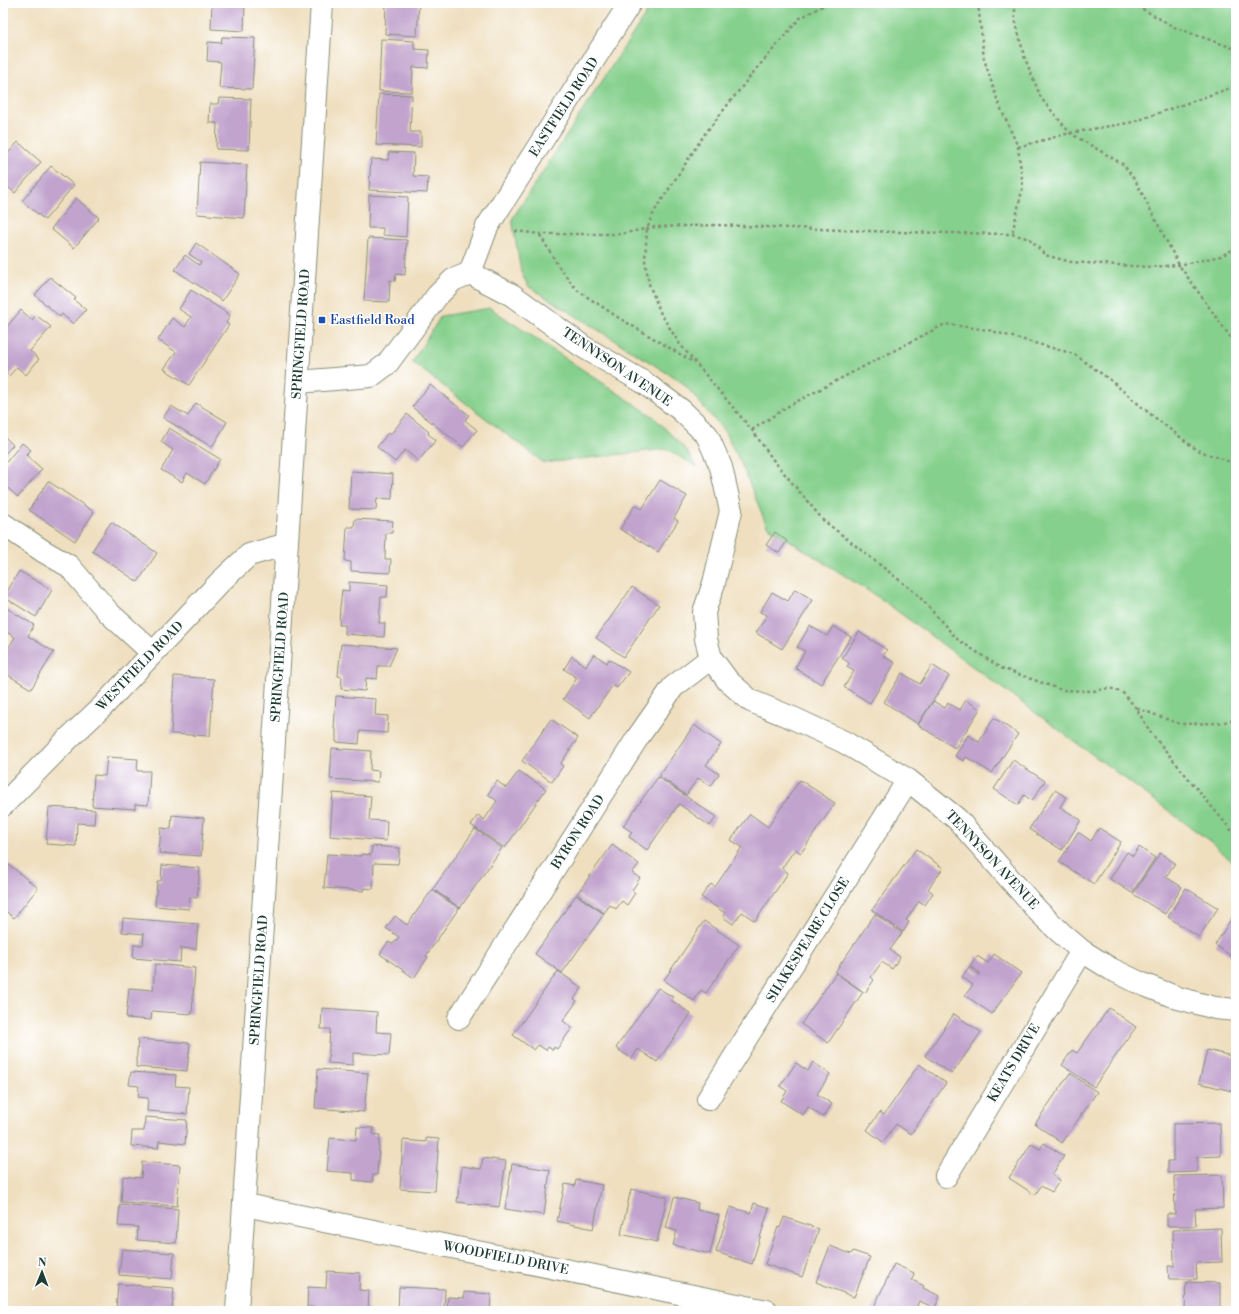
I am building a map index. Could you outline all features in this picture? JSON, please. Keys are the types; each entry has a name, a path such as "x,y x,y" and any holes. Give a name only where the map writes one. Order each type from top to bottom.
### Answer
{"street":[{"name":"SPRINGFIELD ROAD","path":"237,1311 322,3"},
{"name":"EASTFIELD ROAD","path":"470,273 487,227 630,3"},
{"path":"298,382 370,376 387,364 437,296 453,280 470,273"},
{"name":"TENNYSON AVENUE","path":"470,273 512,295 582,346 643,382 681,410 706,435 721,466 731,511 714,583 704,612 706,639 711,658 728,681 751,701 795,719 844,742 908,780 957,819 1038,911 1082,951 1111,970 1178,998 1215,1008 1236,1010"},
{"path":"3,524 42,551 69,566 109,613 153,653"},
{"name":"WESTFIELD ROAD","path":"3,805 103,706 220,582 249,556 287,544"},
{"name":"BYRON ROAD","path":"459,1018 638,737 673,687 711,658"},
{"name":"SHAKESPEARE CLOSE","path":"708,1099 908,780"},
{"name":"KEATS DRIVE","path":"946,1176 1082,951"},
{"name":"WOODFIELD DRIVE","path":"245,1205 767,1311"}],"path":[{"path":"828,3 800,18 752,74 704,135 654,212 647,229 645,260 649,284 661,314 679,343 752,430 774,461 823,520 917,594 957,639 1001,668 1062,690 1093,691 1110,688 1123,693 1136,708 1151,733 1236,836"},
{"path":"978,3 984,59 998,102 1018,147 1023,186 1012,234"},
{"path":"1015,3 1015,18 1024,56 1040,98 1070,133 1124,165 1136,182 1179,265 1236,345"},
{"path":"1132,3 1176,28 1236,49"},
{"path":"1018,147 1070,133 1133,122 1236,86"},
{"path":"487,227 540,234 620,234 647,229 717,225 894,232 1012,234 1030,239 1045,255 1071,262 1150,267 1179,265 1221,256 1236,248"},
{"path":"540,234 558,266 577,290 618,318 696,364"},
{"path":"752,430 790,405 945,324 988,330 1074,354 1109,379 1149,413 1197,450 1236,464"},
{"path":"1136,708 1180,724 1218,723 1236,720"}],"green space":[{"path":"653,3 1236,3 1236,865 1211,842 881,599 767,526 741,463 724,431 683,383 528,286 521,272 512,219"},
{"path":"490,308 654,417 686,450 697,467 667,449 544,463 412,362 441,316"}],"building":[{"path":"212,3 245,3 244,31 211,29"},
{"path":"386,3 419,3 417,36 385,34"},
{"path":"222,37 255,38 252,89 219,88 221,62 207,61 208,42 221,43"},
{"path":"381,39 414,41 414,49 429,50 428,68 413,67 412,92 379,91"},
{"path":"379,94 412,95 410,132 421,132 421,147 376,145"},
{"path":"219,98 251,99 249,150 216,149 217,123 209,123 210,104 218,104"},
{"path":"18,142 41,162 15,193 3,183 3,159"},
{"path":"389,152 414,153 413,176 428,177 427,193 369,190 371,159 388,160"},
{"path":"200,162 247,165 244,218 197,214"},
{"path":"51,166 74,185 45,220 22,201"},
{"path":"369,195 408,197 406,237 383,235 383,228 368,228"},
{"path":"76,198 99,218 74,248 51,229"},
{"path":"368,238 407,240 405,275 396,274 395,281 390,280 389,302 364,301"},
{"path":"196,243 240,274 222,301 175,270 185,255 199,265 201,262 189,254"},
{"path":"50,277 76,298 74,300 86,310 73,324 62,314 60,317 35,295"},
{"path":"191,290 230,315 226,323 229,325 189,385 164,369 176,352 158,340 172,318 185,327 191,317 179,309"},
{"path":"21,310 32,320 36,315 51,327 30,351 39,359 26,375 17,367 9,376 3,371 3,331"},
{"path":"430,385 469,415 465,420 477,430 463,447 412,407"},
{"path":"196,403 227,422 212,447 163,418 171,406 188,416"},
{"path":"407,414 429,432 428,434 436,440 418,461 405,450 395,462 377,447 388,433 390,435"},
{"path":"169,428 220,459 205,484 187,473 182,482 161,470 173,450 161,442"},
{"path":"3,435 13,445 3,456"},
{"path":"22,443 31,450 26,455 42,469 18,497 3,484 3,466"},
{"path":"351,471 393,474 392,499 377,498 376,510 349,509"},
{"path":"660,480 687,496 674,518 678,521 658,552 620,529 635,505 642,509"},
{"path":"48,481 94,512 75,541 29,510"},
{"path":"355,519 393,521 392,533 386,533 385,559 391,559 390,573 351,571 351,562 345,561 347,527 354,527"},
{"path":"111,522 157,553 138,582 92,551"},
{"path":"775,532 787,541 779,553 766,545"},
{"path":"19,571 52,590 36,617 4,597"},
{"path":"349,582 388,585 387,597 381,597 379,623 385,623 384,637 345,634 345,625 339,625 342,590 349,591"},
{"path":"632,587 659,605 624,657 596,638"},
{"path":"795,589 813,600 782,649 756,633 767,615 760,612 772,592 788,601"},
{"path":"3,606 34,625 28,636 54,652 31,689 3,672 3,657 15,637 3,630"},
{"path":"810,626 827,636 833,626 851,637 821,684 795,668 805,651 797,647"},
{"path":"859,632 887,650 883,656 895,663 870,703 844,687 854,671 847,667 849,663 842,658"},
{"path":"341,644 397,648 389,666 378,666 377,679 366,678 365,691 341,689 342,677 338,676"},
{"path":"594,654 607,663 609,659 629,672 617,688 613,685 590,718 563,699 577,678 564,669 572,656 586,666"},
{"path":"932,665 949,676 918,724 884,702 902,673 920,684"},
{"path":"174,676 214,679 210,736 171,734"},
{"path":"336,696 376,699 375,715 388,716 387,733 360,731 359,744 336,742 336,729 334,729"},
{"path":"966,700 980,709 955,748 918,725 933,701 945,708 948,703 960,710"},
{"path":"994,718 1018,734 992,773 966,757 964,761 955,756 968,735 979,742"},
{"path":"551,719 578,738 560,764 563,766 552,782 522,761"},
{"path":"694,725 721,744 706,765 719,774 711,786 698,778 686,795 659,776"},
{"path":"332,748 371,751 370,770 379,771 378,782 330,779"},
{"path":"107,757 138,759 137,771 150,771 148,805 135,804 135,809 92,806 94,775 105,776"},
{"path":"1013,760 1045,781 1032,801 1024,795 1018,805 994,789"},
{"path":"519,771 546,789 505,848 471,825 478,815 484,820 497,801 488,794 497,781 506,788"},
{"path":"658,777 716,817 710,826 679,804 647,850 629,837 632,832 623,826"},
{"path":"800,780 835,803 801,853 795,849 782,868 788,873 755,921 742,912 733,924 723,917 725,913 701,897 711,884 715,887 742,847 731,840 750,814 768,827"},
{"path":"1055,790 1066,797 1060,807 1081,820 1062,850 1029,829"},
{"path":"333,793 371,796 369,820 387,821 386,841 330,836"},
{"path":"49,807 95,810 94,824 77,823 76,846 46,844"},
{"path":"172,815 204,818 201,856 159,853 161,828 171,829"},
{"path":"1099,828 1121,842 1094,884 1059,862 1078,832 1091,841"},
{"path":"475,829 502,848 460,908 433,889"},
{"path":"612,845 639,864 632,873 640,878 632,890 635,893 627,905 622,901 616,909 610,905 604,913 577,894"},
{"path":"372,846 400,848 398,864 374,863 373,889 364,888 363,891 324,888 327,854 361,856 362,854 371,855"},
{"path":"1139,847 1155,858 1132,893 1110,879 1127,852 1133,856"},
{"path":"916,849 943,868 928,889 933,893 925,905 919,901 906,920 909,922 903,932 872,910"},
{"path":"1160,853 1175,863 1166,877 1182,887 1165,914 1133,894"},
{"path":"3,860 38,888 14,918 3,909"},
{"path":"162,865 200,868 197,898 190,897 189,909 155,906 157,881 161,881"},
{"path":"1186,888 1218,908 1199,937 1168,917"},
{"path":"432,890 459,908 426,956 428,957 414,978 380,954 388,942 393,944 399,937 386,928 395,916 407,925"},
{"path":"576,895 604,914 562,973 535,954"},
{"path":"875,914 902,933 890,950 900,957 892,969 882,962 871,977 874,980 865,993 835,972"},
{"path":"1233,916 1236,917 1236,959 1215,945"},
{"path":"123,918 198,924 196,949 181,948 180,962 133,958 134,945 143,945 144,934 122,932"},
{"path":"704,921 739,945 706,993 701,990 694,1001 664,980"},
{"path":"994,954 1021,973 992,1014 965,995 973,985 962,977 969,967 979,975 980,973 970,966 977,956 988,963"},
{"path":"155,964 195,968 192,1014 152,1011 151,1020 126,1018 129,988 153,990"},
{"path":"558,971 582,988 574,999 577,1001 563,1021 572,1028 557,1049 554,1047 553,1050 548,1047 546,1050 538,1045 534,1050 513,1035"},
{"path":"836,973 863,992 828,1043 801,1024"},
{"path":"658,988 673,997 671,1000 691,1014 657,1062 638,1049 632,1059 616,1048"},
{"path":"322,1008 377,1012 376,1032 391,1033 389,1055 353,1053 353,1065 328,1063 330,1029 321,1029"},
{"path":"1109,1008 1136,1027 1094,1087 1062,1065 1072,1050 1077,1053"},
{"path":"954,1014 981,1032 952,1074 925,1056"},
{"path":"138,1039 190,1043 187,1071 136,1067"},
{"path":"1207,1050 1236,1057 1236,1092 1199,1083"},
{"path":"813,1062 830,1074 817,1094 832,1104 823,1117 808,1107 803,1115 781,1101 787,1091 780,1086 796,1063 808,1071"},
{"path":"919,1064 946,1083 911,1134 896,1124 883,1142 867,1130 880,1112 884,1115"},
{"path":"318,1069 368,1073 364,1112 315,1108"},
{"path":"131,1072 176,1075 175,1086 189,1087 187,1114 147,1111 148,1098 138,1097 139,1086 129,1085"},
{"path":"1070,1073 1097,1092 1062,1143 1035,1124"},
{"path":"145,1117 187,1120 185,1144 159,1141 158,1148 131,1146 132,1131 144,1131"},
{"path":"1220,1123 1221,1156 1197,1157 1197,1172 1168,1173 1168,1161 1173,1161 1173,1124"},
{"path":"357,1127 374,1128 373,1134 380,1135 377,1175 373,1175 372,1182 353,1180 353,1173 327,1171 330,1138 356,1140"},
{"path":"426,1138 439,1139 435,1191 400,1189 403,1140 426,1142"},
{"path":"1044,1143 1064,1156 1052,1175 1060,1180 1052,1192 1041,1186 1035,1195 1009,1178 1031,1144 1040,1149"},
{"path":"483,1158 506,1161 499,1207 457,1202 462,1166 481,1169"},
{"path":"142,1162 180,1165 177,1206 121,1202 123,1176 141,1178"},
{"path":"512,1164 550,1170 544,1215 505,1209"},
{"path":"1222,1175 1223,1208 1195,1209 1196,1226 1167,1226 1167,1214 1175,1214 1174,1176"},
{"path":"576,1180 602,1185 593,1229 557,1221 565,1184 575,1186"},
{"path":"631,1189 667,1197 657,1242 621,1234"},
{"path":"674,1197 698,1203 697,1210 719,1215 710,1254 673,1245 677,1231 666,1228"},
{"path":"754,1203 769,1208 752,1264 716,1252 730,1207 751,1213"},
{"path":"120,1204 178,1209 176,1243 137,1240 138,1227 118,1226"},
{"path":"784,1217 819,1229 802,1277 765,1264 778,1227 780,1228"},
{"path":"1221,1228 1222,1262 1196,1263 1197,1279 1169,1279 1168,1266 1174,1266 1173,1230"},
{"path":"830,1246 851,1254 853,1251 870,1257 854,1297 816,1282"},
{"path":"122,1249 174,1253 172,1279 119,1275"},
{"path":"894,1264 914,1273 912,1280 924,1286 923,1288 940,1296 935,1308 919,1301 915,1311 872,1311"},
{"path":"327,1271 360,1273 359,1290 369,1291 368,1311 307,1307 308,1287 326,1288"},
{"path":"1186,1282 1220,1283 1220,1311 1185,1311"},
{"path":"118,1284 174,1288 172,1311 116,1311"},
{"path":"399,1287 445,1289 444,1311 398,1311"},
{"path":"464,1292 491,1294 490,1311 447,1311 448,1297 464,1298"},
{"path":"500,1307 521,1310 521,1311 499,1311"}],"place":[{"name":"Eastfield Road","path":"322,320"}]}
